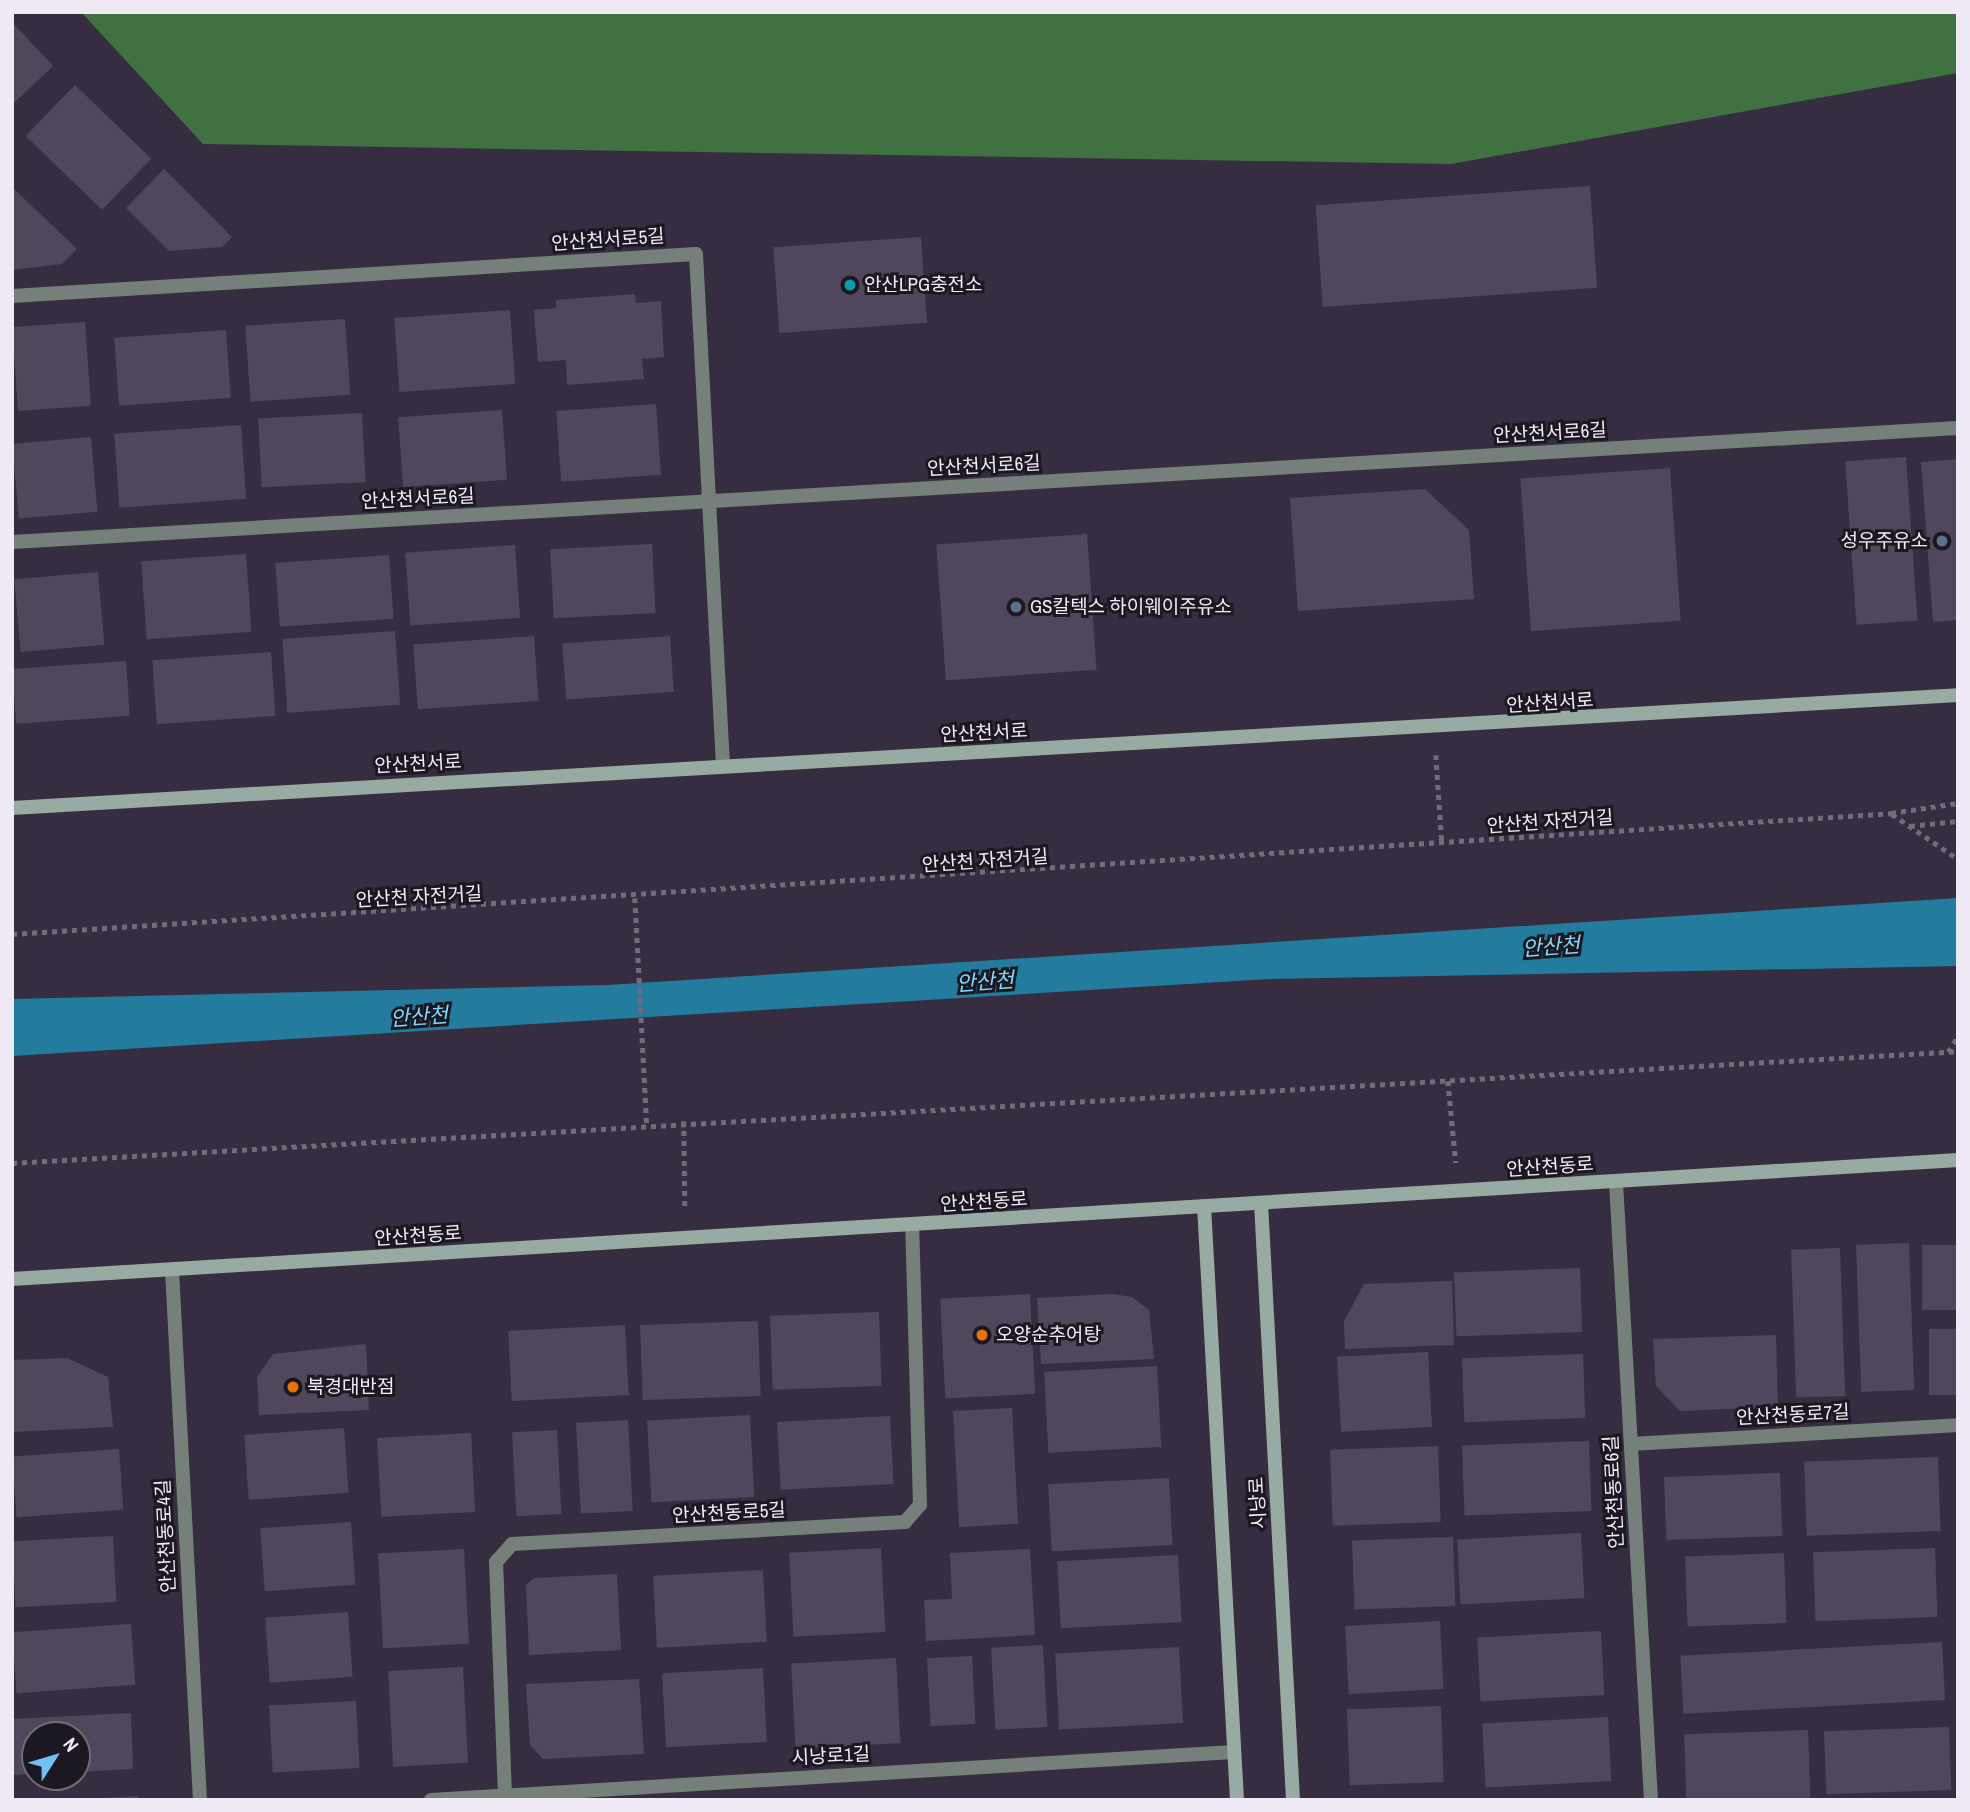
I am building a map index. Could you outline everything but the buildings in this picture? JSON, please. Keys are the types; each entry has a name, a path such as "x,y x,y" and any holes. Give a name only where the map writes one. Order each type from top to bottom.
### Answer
{"street":[{"name":"안산천서로5길","path":"12,296 696,254 723,765"},
{"name":"안산천서로6길","path":"12,542 1958,428"},
{"name":"안산천서로","path":"12,808 723,765 1434,730 1958,695"},
{"name":"안산천동로","path":"12,1279 1958,1160"},
{"name":"안산천동로6길","path":"1616,1182 1651,1800"},
{"name":"시낭로","path":"1261,1203 1293,1800"},
{"name":"시낭로","path":"1204,1206 1237,1800"},
{"name":"안산천동로5길","path":"505,1795 496,1562 512,1544 905,1522 920,1505 912,1226"},
{"name":"안산천동로4길","path":"172,1270 200,1800"},
{"name":"안산천동로7길","path":"1631,1444 1958,1425"},
{"name":"시낭로1길","path":"431,1800 1234,1752"}],"path":[{"path":"1434,730 1443,844"},
{"name":"안산천 자전거길","path":"12,934 635,898 1443,844 1891,813 1958,803"},
{"path":"1891,813 1958,859"},
{"path":"1910,826 1958,821"},
{"path":"635,898 647,1127"},
{"path":"1948,1052 1958,1036"},
{"path":"12,1163 647,1127 684,1121 1958,1051"},
{"path":"1448,1081 1460,1192"},
{"path":"684,1121 685,1238"}],"green space":[{"path":"81,12 1958,12 1958,73 1451,164 203,144"}],"water":[{"name":"안산천","path":"1958,898 1958,966 1269,979 12,1056 12,999 608,985"}],"place":[{"name":"안산LPG충전소","path":"850,285"},
{"name":"성우주유소","path":"1942,541"},
{"name":"GS칼텍스 하이웨이주유소","path":"1016,607"},
{"name":"오양순추어탕","path":"982,1335"},
{"name":"북경대반점","path":"293,1387"}]}
